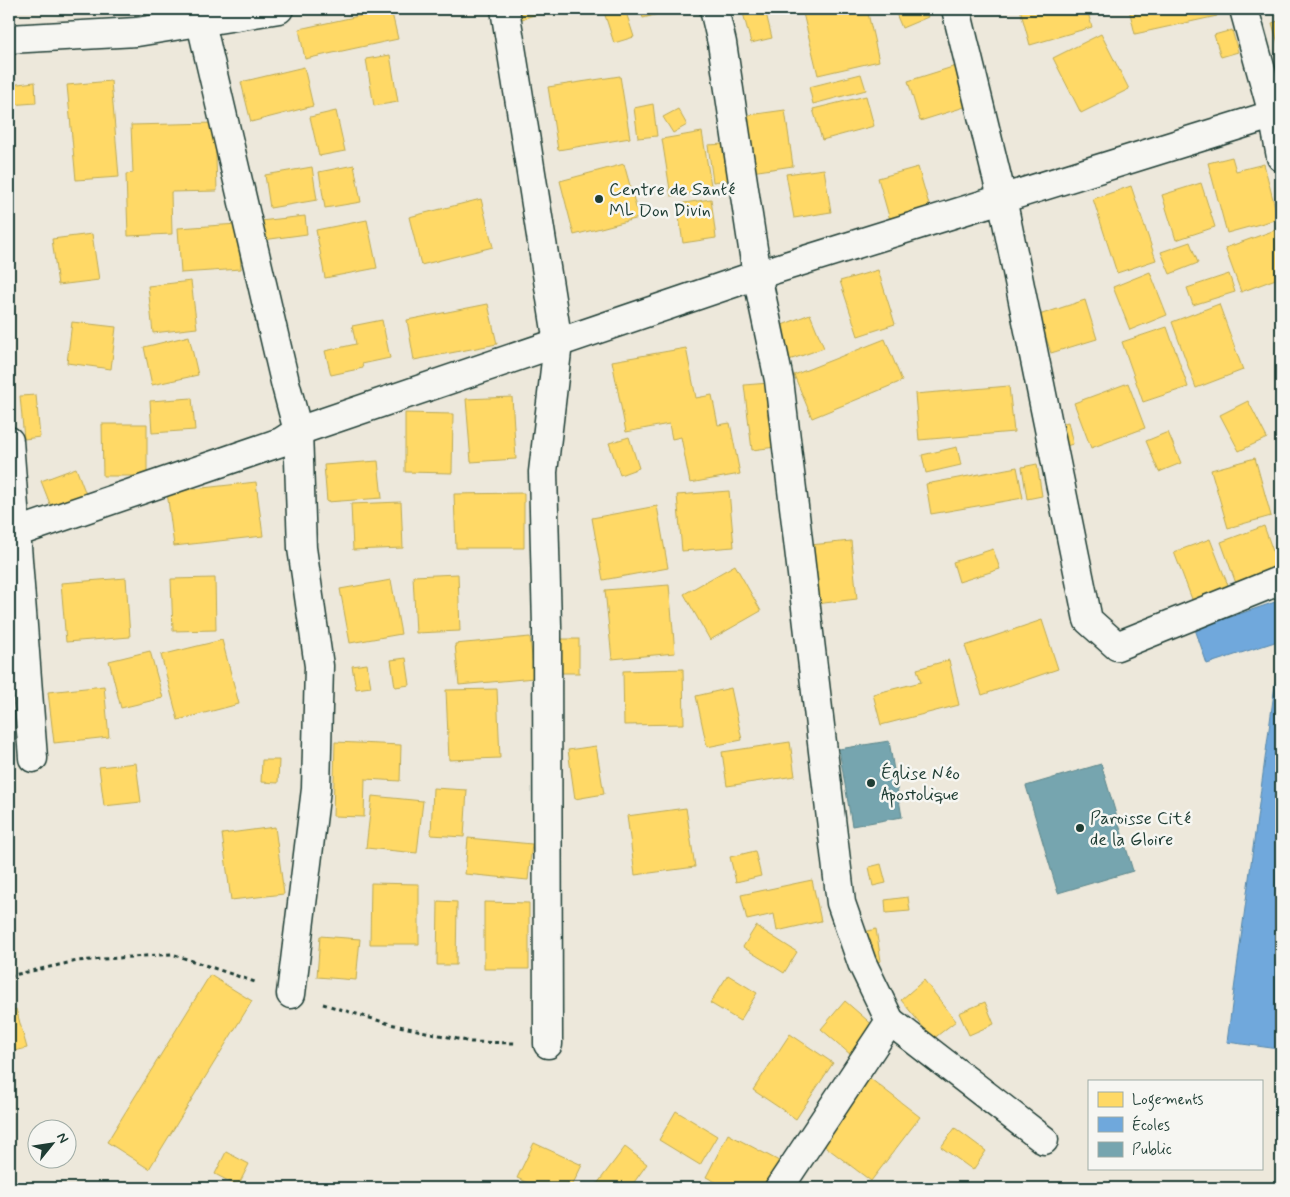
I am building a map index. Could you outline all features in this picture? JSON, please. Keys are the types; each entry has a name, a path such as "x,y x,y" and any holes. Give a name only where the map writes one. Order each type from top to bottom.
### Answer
{"street":[{"path":"9,39 132,20 201,23 279,9"},
{"path":"505,9 558,343 543,472 546,626 548,1044"},
{"path":"714,9 722,43 757,275 779,380 841,902 862,963 890,1021 1044,1140"},
{"path":"956,9 1002,198 1088,620 1117,646 1281,580"},
{"path":"1244,9 1277,113 1281,157"},
{"path":"201,23 298,431 302,548 319,666 316,789 290,994"},
{"path":"12,535 281,442 298,431 757,275 1277,113"},
{"path":"9,441 12,535 33,758"},
{"path":"779,1188 890,1021"}],"building: Logements":[{"path":"391,9 398,39 305,59 299,29"},
{"path":"518,9 552,9 522,19"},
{"path":"603,9 625,9 634,37 614,43"},
{"path":"640,9 678,9 643,18"},
{"path":"742,9 765,9 772,38 751,43"},
{"path":"802,9 867,9 879,61 818,75"},
{"path":"894,9 924,9 928,17 902,28"},
{"path":"1020,9 1087,9 1092,27 1030,45"},
{"path":"1129,9 1215,9 1217,16 1135,34"},
{"path":"1281,20 1281,53 1272,23"},
{"path":"1232,30 1238,52 1221,57 1214,35"},
{"path":"1101,34 1129,89 1081,113 1053,58"},
{"path":"390,55 398,102 374,106 366,59"},
{"path":"959,65 971,105 920,121 908,81"},
{"path":"304,67 313,106 251,122 241,82"},
{"path":"861,74 866,90 813,104 809,87"},
{"path":"620,76 630,138 558,150 548,87"},
{"path":"111,81 119,177 76,180 67,85"},
{"path":"35,82 36,103 9,105 9,85"},
{"path":"866,96 874,126 822,140 813,109"},
{"path":"653,104 657,136 638,138 634,108"},
{"path":"678,109 687,125 673,133 663,117"},
{"path":"785,110 793,166 751,172 742,116"},
{"path":"336,111 345,151 319,156 310,117"},
{"path":"215,123 217,191 171,192 172,234 128,236 126,174 133,173 131,125"},
{"path":"702,132 712,191 671,196 662,139"},
{"path":"724,144 728,180 713,182 708,145"},
{"path":"1232,157 1236,171 1264,164 1278,219 1227,233 1208,163"},
{"name":"Centre de Santé ML Don Divin","path":"624,164 639,218 574,235 560,181"},
{"path":"354,165 361,202 325,208 319,172"},
{"path":"312,167 317,200 270,208 265,175"},
{"path":"918,167 932,215 892,227 878,178"},
{"path":"824,169 831,212 794,218 786,174"},
{"path":"1201,183 1215,227 1176,240 1162,195"},
{"path":"1131,186 1156,260 1117,273 1093,199"},
{"path":"481,199 493,247 421,265 409,217"},
{"path":"711,199 716,238 683,243 677,204"},
{"path":"305,216 307,234 263,240 260,221"},
{"path":"367,220 377,268 325,278 316,230"},
{"path":"238,224 241,269 181,273 178,228"},
{"path":"1281,228 1281,277 1241,292 1225,248"},
{"path":"92,234 99,280 58,285 52,239"},
{"path":"1190,242 1198,263 1170,274 1161,252"},
{"path":"878,270 895,324 858,336 840,281"},
{"path":"1150,272 1167,315 1130,330 1113,287"},
{"path":"1229,274 1235,292 1193,305 1187,288"},
{"path":"191,281 197,328 153,333 148,286"},
{"path":"1085,300 1097,339 1051,353 1039,315"},
{"path":"488,304 497,344 414,360 407,320"},
{"path":"1219,304 1243,370 1196,388 1172,322"},
{"path":"810,314 824,348 789,360 777,327"},
{"path":"382,320 390,358 362,364 363,368 331,375 325,351 356,344 352,326"},
{"path":"72,322 116,327 111,369 67,363"},
{"path":"1167,327 1188,387 1143,402 1122,342"},
{"path":"189,336 198,375 152,385 144,347"},
{"path":"885,339 902,381 812,418 794,375"},
{"path":"686,348 696,398 712,395 718,425 730,423 740,474 690,483 681,437 672,439 669,424 626,432 612,361"},
{"path":"769,383 776,447 752,450 744,385"},
{"path":"1128,383 1145,428 1091,448 1074,403"},
{"path":"1009,386 1014,432 919,440 915,394"},
{"path":"36,395 40,437 24,439 20,396"},
{"path":"512,397 516,459 471,462 466,399"},
{"path":"192,398 195,430 152,433 150,401"},
{"path":"1248,401 1267,438 1239,451 1220,415"},
{"path":"405,413 453,414 452,473 405,472"},
{"path":"1068,422 1073,444 1062,447 1055,425"},
{"path":"102,424 147,424 147,476 103,476"},
{"path":"1168,432 1181,463 1159,472 1146,441"},
{"path":"629,437 639,468 620,475 609,443"},
{"path":"957,447 961,465 926,473 922,455"},
{"path":"1255,458 1271,516 1228,528 1211,470"},
{"path":"378,461 382,498 327,502 324,465"},
{"path":"1037,464 1042,496 1027,499 1022,467"},
{"path":"1017,467 1023,498 931,514 926,484"},
{"path":"76,468 87,497 52,509 41,481"},
{"path":"256,482 263,536 174,546 167,492"},
{"path":"729,491 734,547 682,551 677,495"},
{"path":"524,493 524,548 456,548 454,494"},
{"path":"401,502 403,548 353,550 351,504"},
{"path":"657,506 668,568 603,580 592,518"},
{"path":"1264,526 1281,574 1238,589 1221,542"},
{"path":"1210,539 1231,593 1195,607 1174,552"},
{"path":"851,541 857,599 816,604 810,545"},
{"path":"993,549 1000,569 959,582 953,562"},
{"path":"735,565 761,611 710,640 684,594"},
{"path":"458,574 460,631 416,633 413,576"},
{"path":"126,578 130,637 66,642 61,583"},
{"path":"215,578 216,630 173,631 171,579"},
{"path":"391,580 401,634 350,643 340,589"},
{"path":"669,585 675,653 612,659 605,590"},
{"path":"1042,620 1058,669 982,695 965,646"},
{"path":"530,637 534,678 459,685 455,644"},
{"path":"561,639 579,639 579,673 561,673"},
{"path":"222,640 239,704 178,720 161,655"},
{"path":"150,651 163,698 121,708 109,661"},
{"path":"406,658 410,685 395,687 391,660"},
{"path":"949,660 959,705 881,725 873,694 921,682 917,669"},
{"path":"367,664 371,687 356,689 352,666"},
{"path":"683,669 684,724 624,725 623,671"},
{"path":"104,686 109,737 54,743 48,692"},
{"path":"731,688 742,740 707,747 696,696"},
{"path":"497,689 500,758 449,760 446,690"},
{"path":"335,742 401,745 400,781 365,779 364,817 333,816"},
{"path":"790,742 795,776 727,786 722,752"},
{"path":"596,746 604,794 575,799 568,750"},
{"path":"262,760 279,760 278,783 261,782"},
{"path":"136,763 141,802 104,806 99,767"},
{"path":"433,788 467,790 464,837 431,835"},
{"path":"372,796 423,801 417,853 366,848"},
{"path":"686,808 695,867 635,875 627,816"},
{"path":"275,827 284,894 231,900 222,834"},
{"path":"468,838 532,844 528,880 465,874"},
{"path":"755,851 761,876 736,882 730,857"},
{"path":"881,864 886,883 873,886 869,867"},
{"path":"812,880 821,921 777,931 774,914 747,920 741,895"},
{"path":"371,883 419,884 419,944 370,944"},
{"path":"908,897 910,911 886,913 885,900"},
{"path":"438,901 457,902 456,965 437,965"},
{"path":"484,902 529,903 529,969 484,969"},
{"path":"756,926 797,952 784,973 743,947"},
{"path":"876,929 881,961 869,963 864,932"},
{"path":"320,936 360,939 356,980 317,977"},
{"path":"210,975 252,1001 149,1169 107,1142"},
{"path":"728,975 757,993 740,1021 710,1003"},
{"path":"924,980 956,1021 933,1039 901,1000"},
{"path":"845,1001 875,1027 851,1055 821,1029"},
{"path":"985,1002 994,1024 969,1035 959,1013"},
{"path":"16,1009 27,1048 10,1052 9,1011"},
{"path":"790,1034 833,1063 796,1119 753,1090"},
{"path":"867,1076 920,1117 871,1181 818,1141"},
{"path":"676,1111 717,1136 700,1165 659,1140"},
{"path":"955,1128 986,1151 973,1170 941,1147"},
{"path":"728,1134 779,1161 765,1188 727,1188 706,1177"},
{"path":"534,1143 582,1165 571,1188 539,1188 517,1178"},
{"path":"625,1147 647,1164 630,1188 594,1188"},
{"path":"226,1152 249,1164 238,1186 215,1174"}],"building: Écoles":[{"path":"1281,600 1281,640 1207,664 1195,629"},
{"path":"1281,640 1281,1035 1279,1049 1227,1042"}],"building: Public":[{"name":"Église Néo Apostolique","path":"889,741 902,817 852,826 839,749"},
{"name":"Paroisse Cité de la Gloire","path":"1101,764 1133,871 1058,893 1026,786"}],"place":[{"name":"Centre de Santé ML Don Divin","path":"599,199"},
{"name":"Église Néo Apostolique","path":"871,783"},
{"name":"Paroisse Cité de la Gloire","path":"1080,828"}]}
